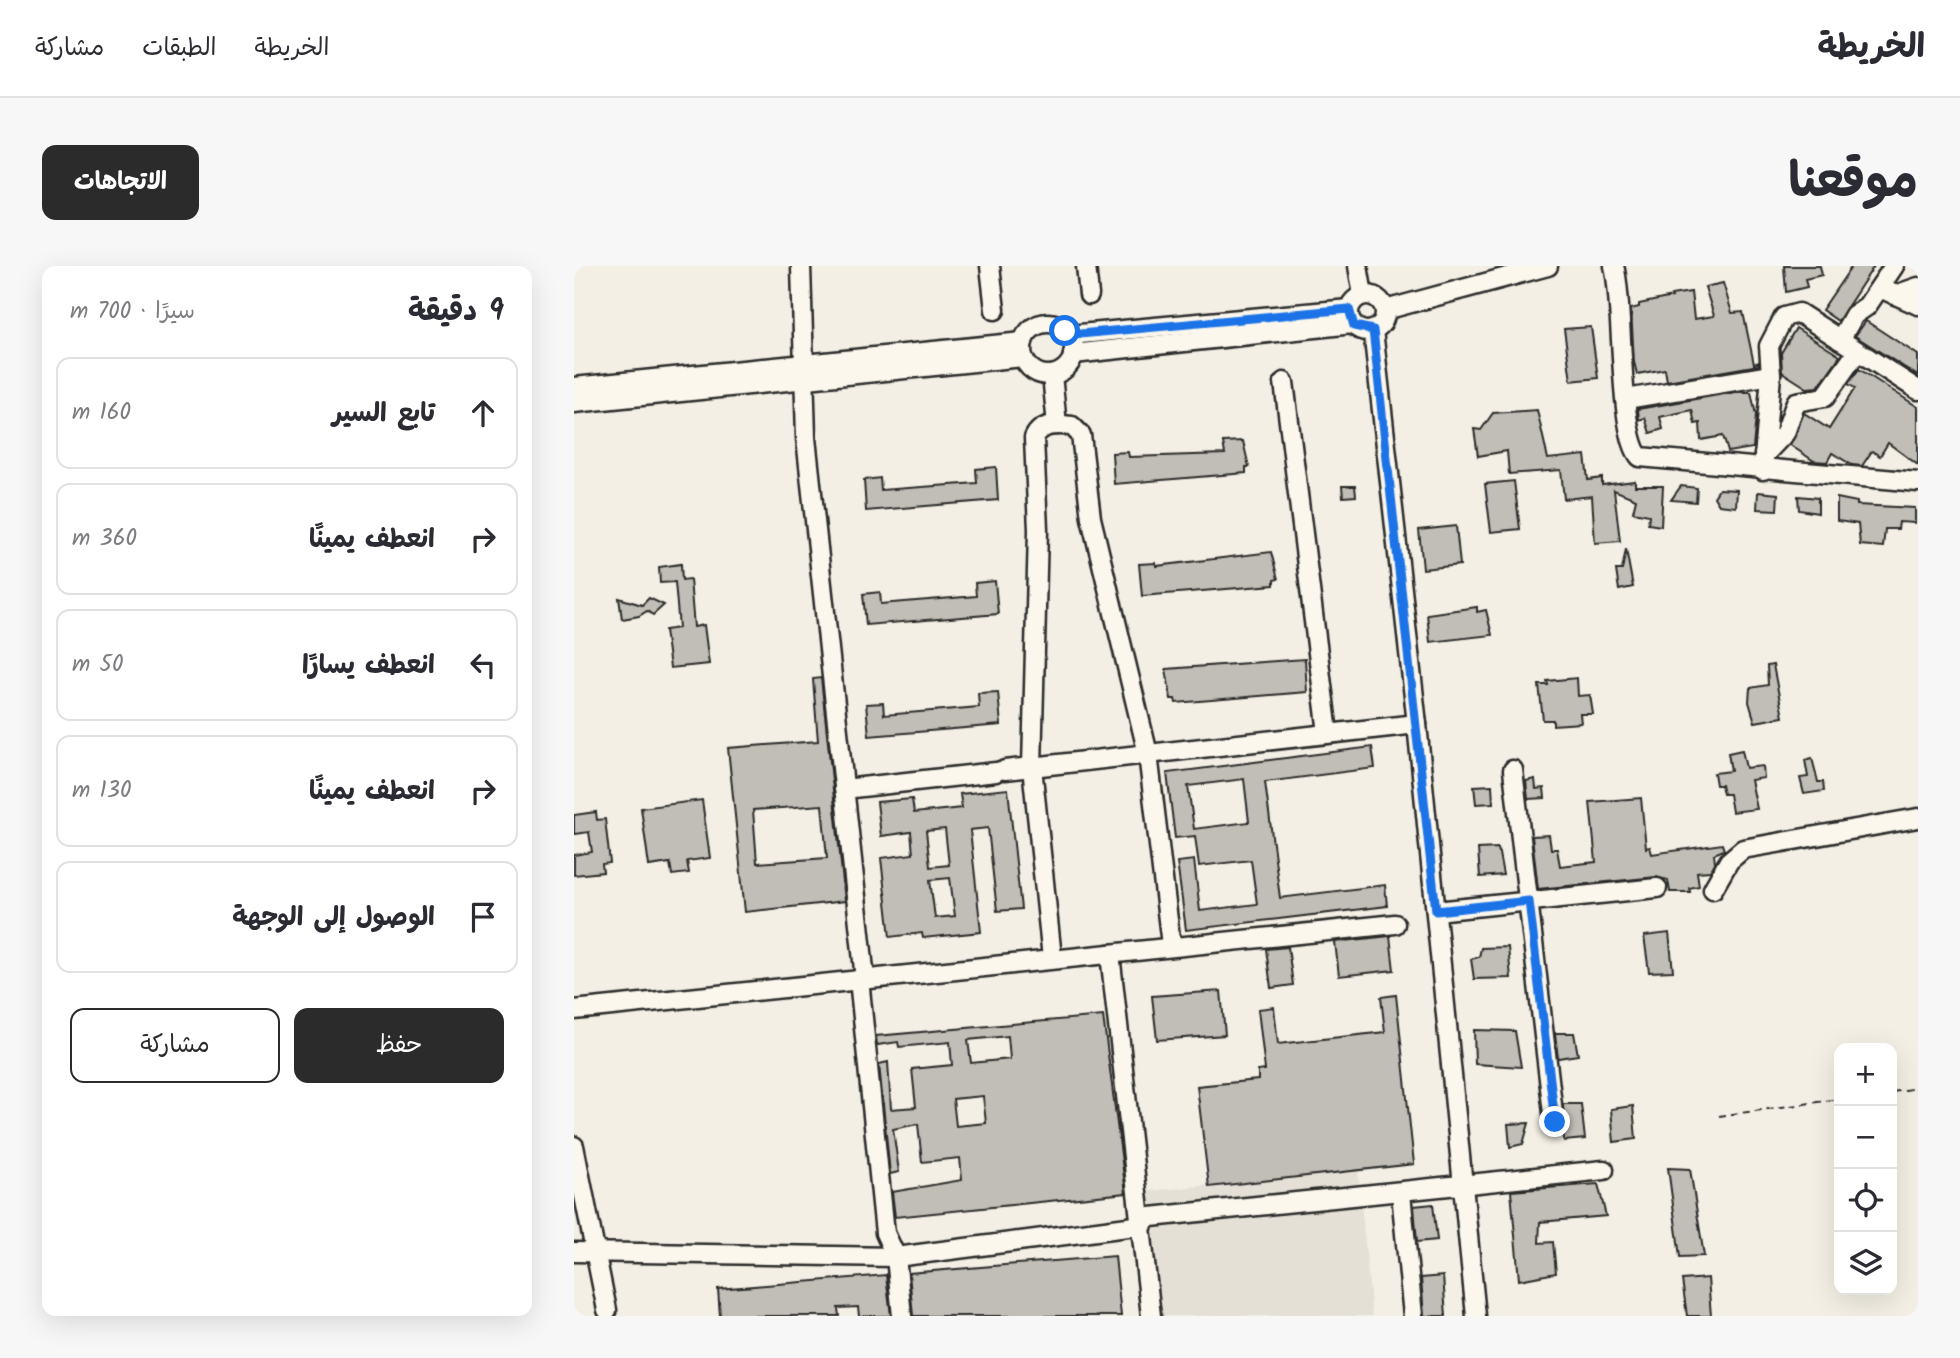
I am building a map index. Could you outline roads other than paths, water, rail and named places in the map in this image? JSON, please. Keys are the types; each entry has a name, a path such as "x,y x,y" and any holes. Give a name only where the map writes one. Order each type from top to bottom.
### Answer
{"street":[{"path":"801,266 806,438 844,789 885,1233 896,1256 902,1316"},
{"path":"990,266 995,310"},
{"path":"1086,266 1089,295"},
{"path":"1359,266 1363,295"},
{"path":"1385,310 1548,266"},
{"path":"1614,266 1626,399 1633,446 1640,457 1764,462 1918,482"},
{"path":"1887,292 1894,266"},
{"path":"1840,340 1854,315 1887,292 1918,286"},
{"path":"1887,292 1918,305"},
{"path":"1363,295 1375,296 1385,310 1383,322 1373,330 1360,330 1351,316 1351,302 1363,295"},
{"path":"1764,462 1764,424 1771,375 1769,346 1784,317 1799,313 1918,390"},
{"path":"1069,335 1351,316"},
{"path":"1073,354 1351,316"},
{"path":"1041,325 1060,327 1069,335 1073,354 1068,365 1052,375 1034,371 1023,350 1029,331 1041,325"},
{"path":"1373,330 1418,724 1476,1316"},
{"path":"574,403 806,372 1023,350"},
{"path":"1764,462 1785,433 1796,402 1825,397 1857,352"},
{"path":"574,387 806,372"},
{"path":"1052,375 1057,425"},
{"path":"1626,399 1771,375"},
{"path":"1284,382 1328,733"},
{"path":"1052,958 1032,767 1038,530 1034,438 1042,427 1057,425 1072,426 1081,435 1091,518 1148,754 1171,945"},
{"path":"844,789 1418,724"},
{"path":"1513,770 1555,1122"},
{"path":"1713,889 1729,861 1743,849 1918,818"},
{"path":"1436,911 1657,888"},
{"path":"574,1010 1395,923"},
{"path":"1110,954 1151,1316"},
{"path":"574,1146 607,1310"},
{"path":"574,1252 896,1256 1142,1222 1604,1170"},
{"path":"1401,1193 1413,1316"}]}
